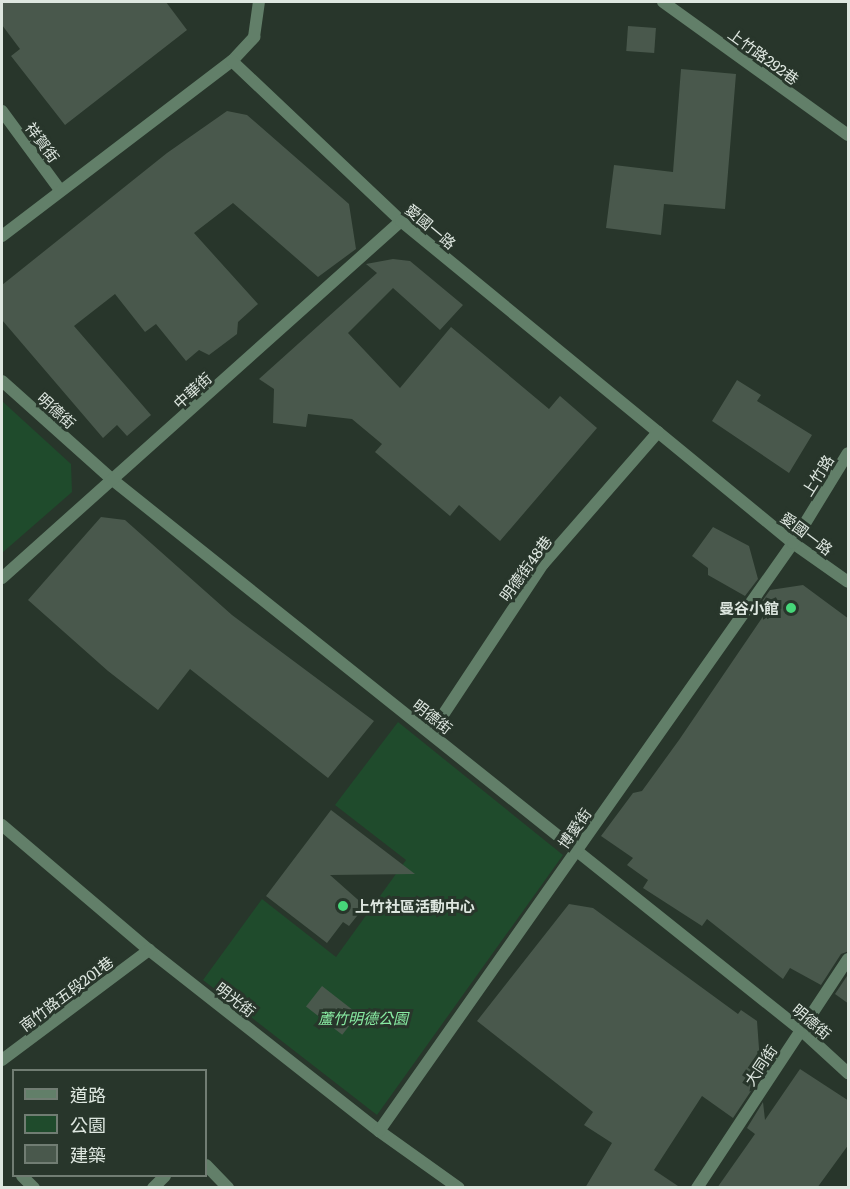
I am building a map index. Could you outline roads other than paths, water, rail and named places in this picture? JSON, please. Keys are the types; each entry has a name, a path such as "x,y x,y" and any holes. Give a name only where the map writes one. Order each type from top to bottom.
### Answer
{"street":[{"path":"2,236 232,61 254,37 259,2"},
{"name":"上竹路292巷","path":"663,2 849,135"},
{"name":"愛國一路","path":"232,61 401,221 793,543 849,582"},
{"name":"祥賀街","path":"2,111 60,190"},
{"name":"中華街","path":"2,578 114,482 401,221"},
{"name":"明德街","path":"2,381 114,482 801,1030 849,1072"},
{"name":"明德街48巷","path":"431,733 543,564 658,432"},
{"name":"上竹路","path":"793,543 849,453"},
{"name":"博愛街","path":"379,1131 793,543"},
{"name":"明光街","path":"2,825 149,950 379,1131 459,1188"},
{"name":"南竹路五段201巷","path":"2,1060 149,950"},
{"name":"大同街","path":"697,1188 849,959"},
{"path":"207,1166 228,1188"},
{"path":"23,1177 34,1188"},
{"path":"153,1188 164,1177"}],"place":[{"name":"曼谷小館","path":"791,608"},
{"name":"上竹社區活動中心","path":"343,906"}],"park label":[{"name":"蘆竹明德公園","path":"363,1018"}]}
